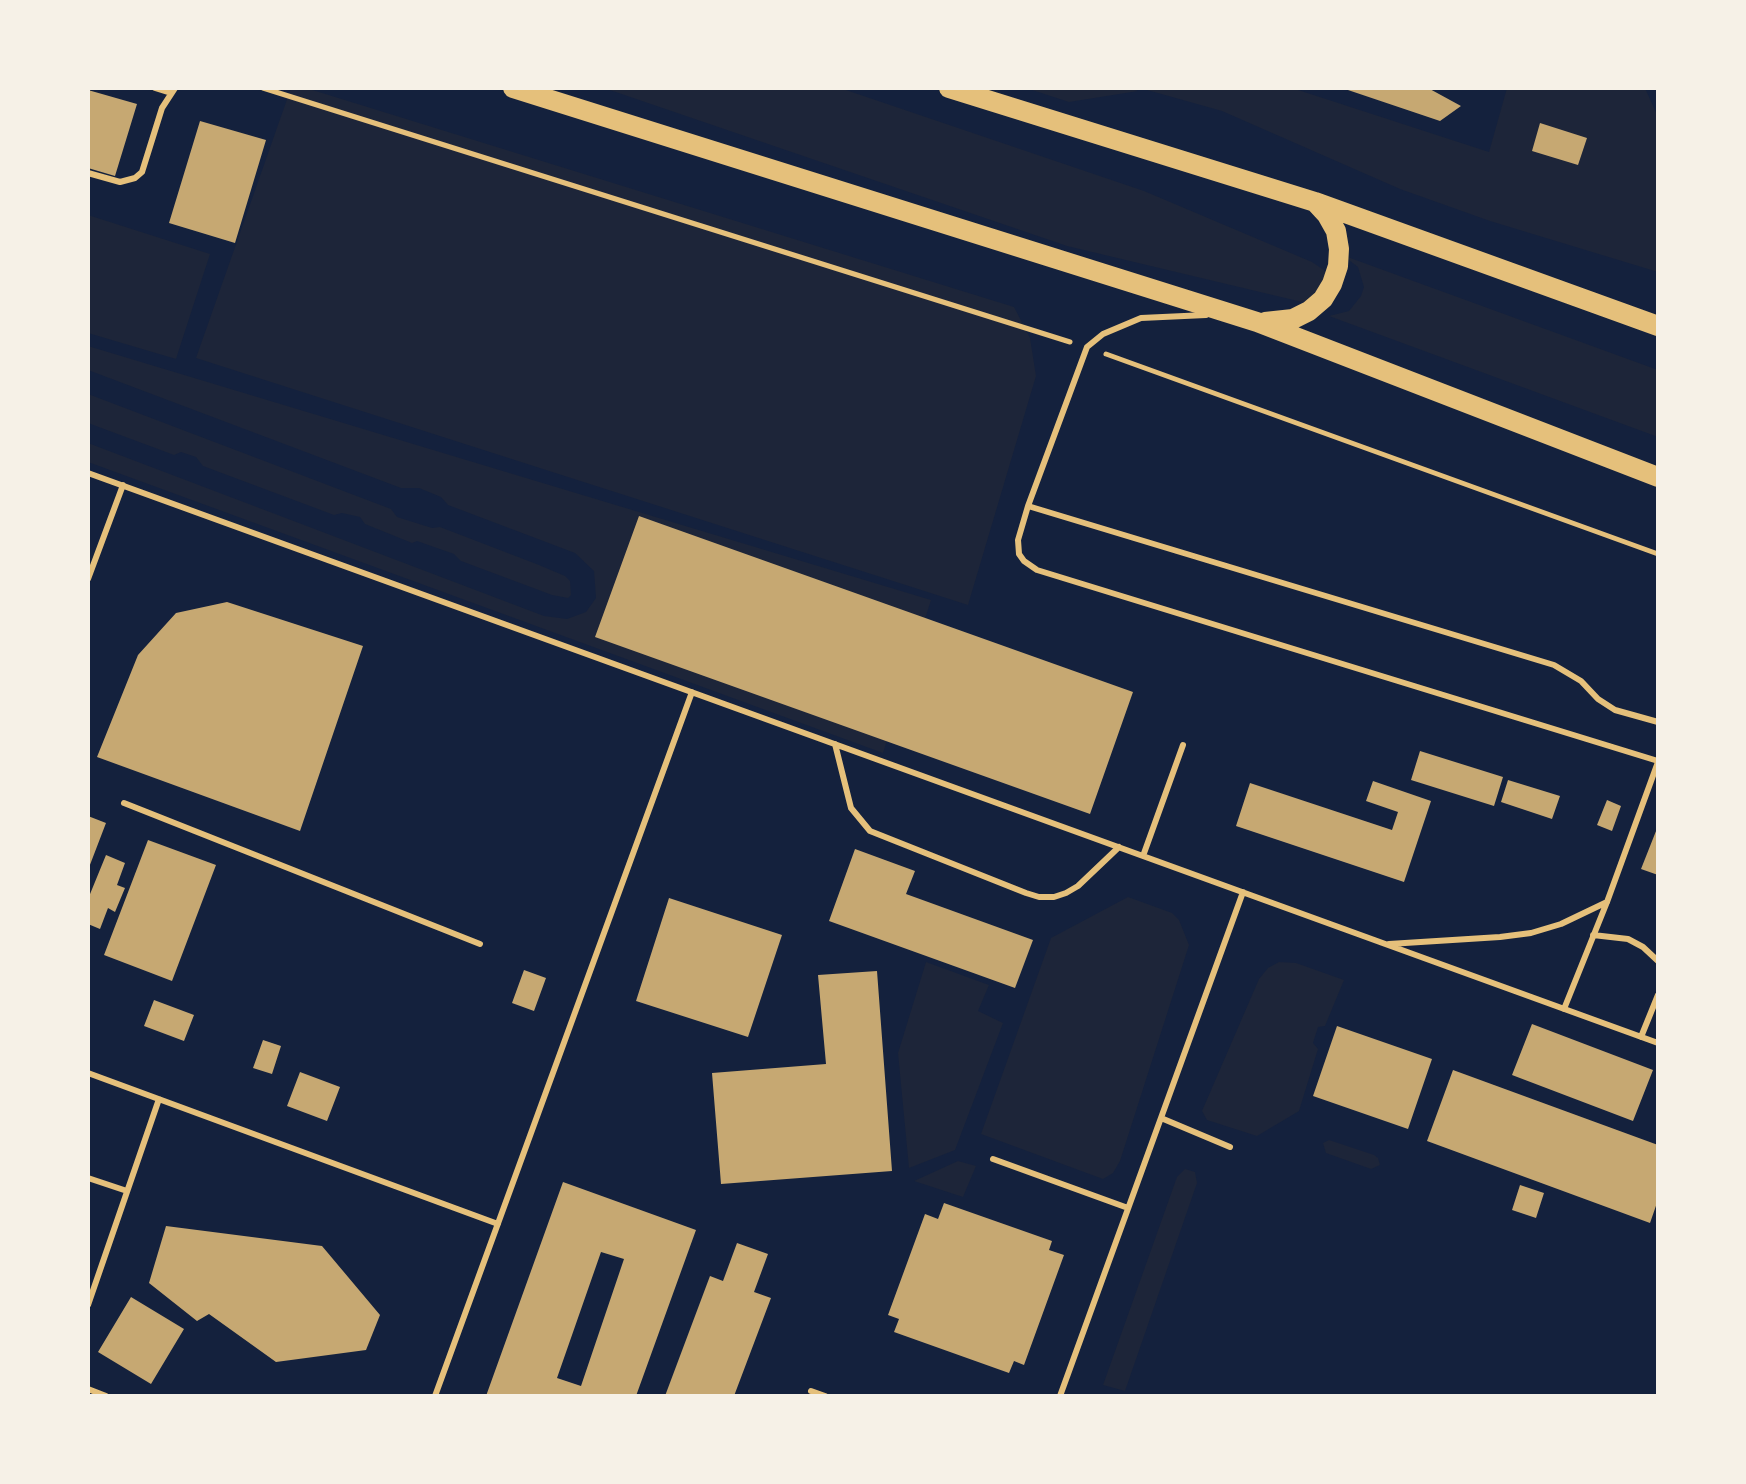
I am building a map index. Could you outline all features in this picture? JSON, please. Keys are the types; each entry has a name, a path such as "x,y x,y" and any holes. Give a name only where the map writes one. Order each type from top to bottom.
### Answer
{"main road":[{"path":"513,88 1234,314 1658,477"},
{"path":"949,88 1315,202 1658,326"},
{"path":"1257,322 1275,323 1301,315 1323,299 1332,284 1338,266 1336,231 1315,202"},
{"path":"1627,315 1658,313"}],"lane":[{"path":"88,173 120,182 135,178 142,172 162,108 173,90 155,88"},
{"path":"1234,314 1141,318 1103,334 1087,347 1028,506 1018,547 1024,561 1037,570 1658,761 1564,1009"},
{"path":"88,473 1658,1043"},
{"path":"88,579 123,485"},
{"path":"1028,506 1554,665 1581,681 1606,705 1658,722"},
{"path":"435,1396 692,692"},
{"path":"835,744 851,808 870,831 1026,893 1039,897 1066,893 1078,886 1119,847"},
{"path":"1143,856 1183,745"},
{"path":"124,803 480,944"},
{"path":"1060,1396 1243,892"},
{"path":"1386,945 1531,933 1561,924 1607,902"},
{"path":"1593,935 1628,939 1643,947 1658,961"},
{"path":"1641,1037 1658,995"},
{"path":"88,1073 498,1224"},
{"path":"88,1305 159,1099"},
{"path":"1161,1118 1230,1147"},
{"path":"993,1159 1128,1208"},
{"path":"88,1178 127,1191"},
{"path":"88,1389 106,1396"},
{"path":"811,1391 825,1396"}],"path":[{"path":"263,88 1087,347 1658,554"}],"shaded area":[{"path":"291,88 306,88 1014,307 1030,338 1036,376 968,605 196,358"},
{"path":"604,88 840,88 1144,191 1312,262 1324,270 1327,277 1309,303 1067,246"},
{"path":"1026,88 1128,88 1138,91 1069,102"},
{"path":"1140,88 1292,88 1489,152 1507,88 1645,88 1658,117 1658,272 1490,221 1400,189 1222,111"},
{"path":"88,215 210,254 176,359 88,333"},
{"path":"1342,255 1658,370 1658,437 1329,316 1349,311 1364,287 1358,267"},
{"path":"88,346 931,600 883,753 88,462 88,443 544,616 567,619 586,612 596,598 594,571 575,553 448,505 441,497 419,488 401,488 88,370"},
{"path":"88,394 391,509 397,517 432,528 440,527 539,565 565,576 570,581 571,595 568,598 552,595 461,561 454,554 417,541 412,543 365,524 360,517 342,513 334,515 203,466 196,457 181,452 174,455 88,423"},
{"path":"1128,897 1172,913 1179,920 1189,945 1120,1161 1113,1173 1103,1179 981,1134 1051,938"},
{"path":"926,962 989,985 978,1011 1003,1023 955,1150 909,1168 898,1053"},
{"path":"1279,962 1296,963 1344,980 1325,1026 1318,1027 1313,1043 1318,1049 1299,1111 1257,1136 1207,1120 1202,1111 1259,979 1268,968"},
{"path":"1329,1140 1374,1155 1380,1165 1371,1169 1326,1153 1323,1143"},
{"path":"958,1161 976,1166 963,1197 914,1181"},
{"path":"1185,1169 1195,1172 1197,1183 1125,1391 1103,1385 1177,1177"}],"building":[{"path":"1342,88 1428,88 1461,106 1440,121"},
{"path":"88,90 137,104 115,176 88,168"},
{"path":"200,121 266,140 235,243 169,223"},
{"path":"1540,123 1587,138 1578,165 1532,151"},
{"path":"639,516 1133,692 1090,814 595,637"},
{"path":"227,602 363,646 300,831 97,757 138,655 176,613"},
{"path":"1420,751 1503,777 1494,806 1411,780"},
{"path":"1508,780 1560,796 1552,819 1501,802"},
{"path":"1373,781 1431,801 1404,882 1236,826 1250,783 1392,830 1398,812 1366,801"},
{"path":"1607,800 1621,806 1612,831 1597,825"},
{"path":"88,816 106,823 88,870"},
{"path":"1658,826 1658,875 1641,869"},
{"path":"148,840 216,865 172,981 104,955"},
{"path":"855,849 915,871 906,894 1033,940 1015,988 829,921"},
{"path":"106,855 125,863 117,885 125,888 115,912 108,908 100,929 88,924 88,899"},
{"path":"669,898 782,935 748,1037 636,1001"},
{"path":"524,970 546,978 534,1011 512,1003"},
{"path":"877,971 892,1171 721,1184 712,1073 826,1064 818,975"},
{"path":"154,1000 194,1015 184,1041 144,1026"},
{"path":"1532,1024 1653,1070 1633,1121 1512,1075"},
{"path":"1337,1026 1432,1059 1408,1129 1313,1096"},
{"path":"263,1040 281,1046 272,1074 253,1068"},
{"path":"1453,1070 1658,1145 1658,1200 1650,1223 1427,1141"},
{"path":"300,1072 340,1087 327,1121 287,1106"},
{"path":"563,1182 696,1230 636,1396 486,1396","holes":["601,1252 624,1259 581,1386 557,1378"]},
{"path":"1520,1185 1544,1193 1536,1218 1512,1210"},
{"path":"944,1203 1052,1241 1049,1250 1064,1255 1024,1365 1014,1361 1009,1373 894,1332 899,1319 888,1315 925,1214 938,1219"},
{"path":"166,1226 322,1246 380,1315 366,1350 276,1362 209,1314 197,1321 149,1283"},
{"path":"737,1243 768,1254 754,1292 771,1298 734,1396 665,1396 710,1276 723,1281"},
{"path":"131,1297 184,1329 151,1384 98,1352"}]}
